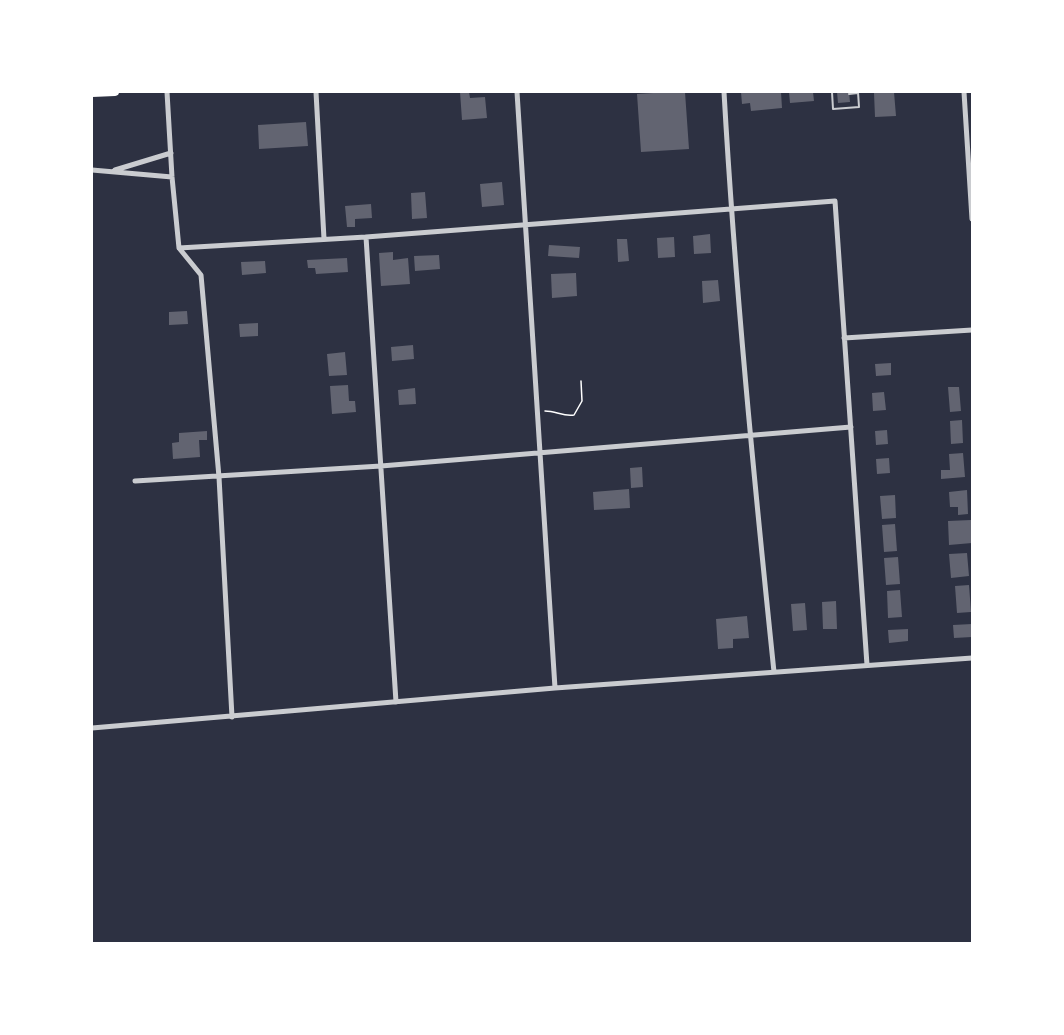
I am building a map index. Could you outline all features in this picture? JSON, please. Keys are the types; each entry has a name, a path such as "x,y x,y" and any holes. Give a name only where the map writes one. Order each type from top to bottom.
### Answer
{"highway":[{"path":"92,93 115,92"}],"street":[{"path":"167,92 179,248 201,275 219,477 232,717"},
{"path":"316,92 324,238"},
{"path":"517,92 555,688"},
{"path":"724,92 730,209 774,672"},
{"path":"964,92 972,219"},
{"path":"113,171 171,153"},
{"path":"92,170 172,177"},
{"path":"179,248 366,237 835,201 867,665"},
{"path":"366,237 396,702"},
{"path":"844,338 972,330"},
{"path":"135,482 541,454 851,428"},
{"path":"92,728 555,688 972,658"}],"lane":[{"path":"838,94 832,93 833,109 859,107 858,92 849,94"}],"path":[{"path":"538,411 555,411 565,415 574,415 582,401 581,381"}],"building":[{"path":"460,92 469,92 470,98 485,97 487,118 462,120"},
{"path":"685,92 689,149 641,152 637,94"},
{"path":"741,92 781,92 782,108 751,111 750,103 742,104"},
{"path":"789,92 813,92 814,101 790,103"},
{"path":"837,92 849,92 850,102 838,103"},
{"path":"894,92 896,116 875,117 874,93"},
{"path":"306,122 308,146 259,149 258,125"},
{"path":"502,182 504,205 482,207 480,184"},
{"path":"425,192 427,218 412,219 411,193"},
{"path":"371,204 372,218 355,219 355,227 347,227 345,206"},
{"path":"710,234 711,253 694,254 693,236"},
{"path":"674,237 675,257 658,258 657,238"},
{"path":"617,239 627,239 629,261 618,262"},
{"path":"549,245 580,247 579,258 548,256"},
{"path":"393,252 393,260 408,258 410,284 381,286 379,253"},
{"path":"439,255 440,269 415,271 414,256"},
{"path":"347,258 348,272 316,274 315,268 308,268 307,260"},
{"path":"265,261 266,273 242,275 241,262"},
{"path":"576,273 577,296 552,298 551,274"},
{"path":"718,280 720,301 703,303 702,281"},
{"path":"187,311 188,324 169,325 169,312"},
{"path":"258,323 258,336 240,337 239,324"},
{"path":"413,345 414,359 392,361 391,347"},
{"path":"345,352 347,375 329,376 327,354"},
{"path":"891,363 891,375 876,376 875,364"},
{"path":"348,385 349,401 355,401 356,412 332,414 330,386"},
{"path":"948,387 959,387 961,411 950,412"},
{"path":"415,388 416,404 399,405 398,390"},
{"path":"884,392 886,410 873,411 872,393"},
{"path":"962,420 963,443 951,444 950,421"},
{"path":"887,430 888,444 876,445 875,431"},
{"path":"207,431 207,440 199,440 200,457 173,459 172,443 179,442 179,433"},
{"path":"963,453 965,477 941,479 941,470 950,470 949,454"},
{"path":"889,458 890,473 877,474 876,459"},
{"path":"642,467 643,487 631,488 630,468"},
{"path":"629,489 630,508 594,510 593,492"},
{"path":"967,490 968,514 958,515 958,507 950,507 949,492"},
{"path":"895,495 896,518 882,519 880,496"},
{"path":"971,520 972,543 949,545 948,521"},
{"path":"895,524 897,551 884,552 882,525"},
{"path":"967,553 969,576 951,578 949,554"},
{"path":"898,557 900,584 886,585 884,558"},
{"path":"969,585 971,612 957,613 955,586"},
{"path":"900,590 902,617 888,618 887,591"},
{"path":"836,601 837,629 823,629 822,602"},
{"path":"805,603 807,630 793,631 791,604"},
{"path":"747,616 749,638 733,639 733,648 718,649 716,619"},
{"path":"972,624 972,637 954,638 953,625"},
{"path":"908,629 908,641 889,643 888,630"}]}
